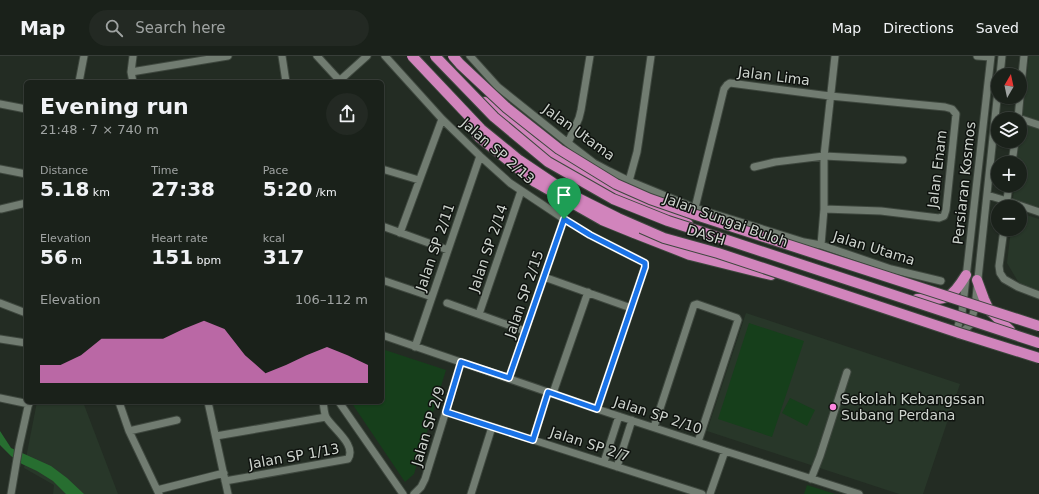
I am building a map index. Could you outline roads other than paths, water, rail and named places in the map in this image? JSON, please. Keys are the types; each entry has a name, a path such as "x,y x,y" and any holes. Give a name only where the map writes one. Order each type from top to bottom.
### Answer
{"highway":[{"name":"DASH","path":"411,56 481,129 519,160 568,193 618,218 664,238 718,253 1039,360"},
{"path":"411,56 478,127 537,172 603,212 664,238 705,253 904,319 1039,360"},
{"name":"DASH","path":"435,56 494,117 548,162 613,199 668,222 729,240 1039,343"},
{"name":"Jalan Sungai Buloh","path":"441,56 484,102 535,144 584,176 686,223 1010,330 1039,338"},
{"path":"453,56 507,108 559,149 616,184 693,214 1039,326"},
{"path":"438,83 479,137 535,182 602,220 690,255 777,276"},
{"path":"917,299 939,300 948,297 955,292 966,275"},
{"path":"977,280 989,310 1010,330"},
{"path":"904,319 926,324 1039,360"}],"street":[{"path":"79,80 84,56"},
{"path":"133,56 131,72 133,80"},
{"path":"131,72 228,56"},
{"path":"282,56 286,80"},
{"path":"317,56 339,80"},
{"path":"341,80 367,56"},
{"name":"Jalan SP 2/13","path":"385,56 442,119 510,183 590,235 645,263 632,308 597,409"},
{"name":"Jalan Utama","path":"470,56 498,87 568,143 594,163 629,181 695,208 804,242 821,245 891,269 941,281"},
{"path":"568,143 579,118 590,56"},
{"path":"629,181 637,152 651,56"},
{"path":"821,245 824,209 824,156 835,56"},
{"path":"978,56 991,56"},
{"name":"Persiaran Kosmos","path":"959,335 958,326 962,313 991,56"},
{"path":"1001,68 1002,56"},
{"path":"1023,68 1024,56"},
{"name":"Jalan Lima","path":"695,208 724,89 730,83 830,96 945,107"},
{"path":"0,104 24,109"},
{"name":"Persiaran Kosmos","path":"973,317 997,104"},
{"name":"Jalan Enam","path":"824,209 881,211 939,218 944,216 946,210 956,114 952,109 945,107"},
{"path":"400,232 442,119"},
{"path":"1027,121 1039,125"},
{"name":"Jalan SP 2/11","path":"415,347 480,156"},
{"path":"754,167 775,162 824,156 903,160"},
{"path":"0,170 24,174"},
{"path":"384,170 419,180"},
{"name":"Jalan SP 2/14","path":"479,314 521,191"},
{"path":"987,195 998,200"},
{"path":"1,210 24,204"},
{"path":"1027,209 1039,212"},
{"name":"Jalan SP 2/15","path":"509,378 564,219"},
{"path":"384,227 448,250"},
{"path":"1003,236 999,266 1000,273 1004,279 1018,287 1039,295"},
{"path":"544,277 632,308"},
{"path":"384,281 432,297"},
{"path":"533,440 588,292"},
{"path":"0,303 24,312"},
{"path":"447,303 525,331"},
{"path":"654,427 694,305 697,304 737,318 738,320 698,442"},
{"path":"959,335 970,325 973,317"},
{"name":"Jalan SP 2/10","path":"384,336 597,409 859,494"},
{"path":"0,339 24,343"},
{"name":"Jalan SP 2/9","path":"414,494 421,487 425,479 461,362"},
{"path":"811,479 847,372"},
{"path":"0,398 24,402"},
{"path":"11,494 19,446 29,404"},
{"path":"120,404 129,431 158,492 224,477"},
{"path":"208,404 228,494"},
{"name":"Jalan SP 1/13","path":"224,477 348,459 351,453 349,445 326,416 323,404"},
{"path":"341,404 403,494"},
{"name":"Jalan SP 2/7","path":"446,412 702,494"},
{"path":"216,436 326,416"},
{"path":"604,462 619,416"},
{"path":"129,431 177,420"},
{"path":"617,467 632,420"},
{"path":"471,494 492,427"},
{"path":"710,494 725,451"}],"place":[{"name":"Sekolah Kebangssan Subang Perdana","path":"833,407"}]}
